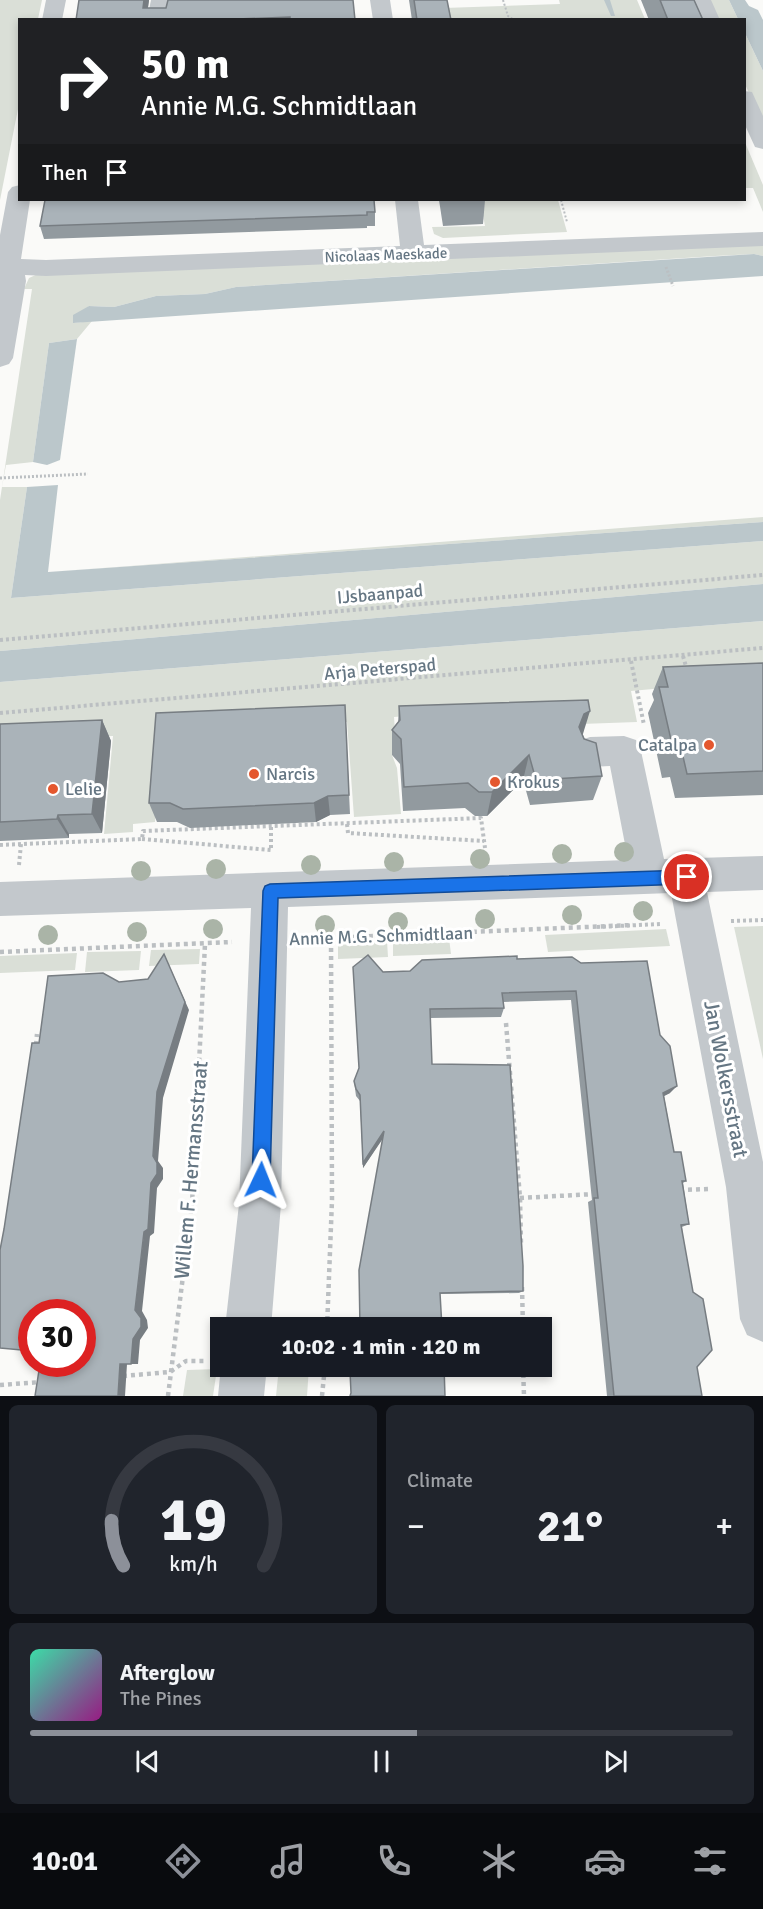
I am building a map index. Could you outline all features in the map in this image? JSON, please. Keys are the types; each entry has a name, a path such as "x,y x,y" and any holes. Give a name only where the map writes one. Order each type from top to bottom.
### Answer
{"street":[{"path":"52,18 57,0"},
{"path":"157,18 160,0"},
{"path":"383,18 380,0 388,0"},
{"path":"701,0 709,18"},
{"path":"746,102 763,142"},
{"path":"0,358 14,280 8,257 18,201"},
{"path":"406,201 413,254"},
{"name":"Nicolaas Maeskade","path":"10,266 46,268 763,239"},
{"name":"Jan Wolkersstraat","path":"590,752 624,751 668,878 695,923 747,1187 763,1319"},
{"path":"0,899 763,873"},
{"path":"249,1317 260,1204 270,891"},
{"path":"232,1377 241,1396"}],"path":[{"path":"503,0 508,16 511,18"},
{"path":"663,260 673,285"},
{"path":"0,478 88,474"},
{"name":"IJsbaanpad","path":"0,640 763,575"},
{"name":"Arja Peterspad","path":"0,713 763,648"},
{"path":"683,656 688,674"},
{"path":"142,839 143,831 481,818 484,841 348,833 347,824"},
{"path":"0,844 142,839 271,849 271,827"},
{"path":"19,860 21,844"},
{"name":"Annie M.G. Schmidtlaan","path":"0,952 763,920"},
{"path":"327,1317 332,1200 331,938"},
{"name":"Willem F. Hermansstraat","path":"168,1396 192,1204 206,944"},
{"path":"506,1023 520,1198 521,1257"},
{"path":"34,1057 37,1034"},
{"path":"675,1190 747,1187"},
{"path":"520,1198 604,1194"},
{"path":"522,1280 523,1317"},
{"path":"114,1377 170,1372 186,1361 210,1363"},
{"path":"322,1396 324,1377"},
{"path":"523,1377 524,1396"},
{"path":"0,1385 45,1381"}],"shaded area":[{"path":"0,0 42,0 38,18 18,18 18,109 0,200"},
{"path":"559,0 637,0 645,18 447,18 444,8 560,4"},
{"path":"707,0 729,0 738,18 716,18"},
{"path":"729,0 745,0 749,6 758,10 763,20 763,71 746,35 746,18 738,18"},
{"path":"746,35 763,71 763,124 746,86"},
{"path":"746,145 763,185 763,212 753,188 746,188"},
{"path":"480,201 558,201 567,232 443,238 434,234 432,227 485,226"},
{"path":"763,245 763,256 754,254 715,256 236,287 205,294 156,296 114,307 89,306 74,323 92,321 77,339 49,343 33,462 6,465 2,487 27,487 11,598 763,541 763,584 0,651 0,500 32,289 24,289 29,278 40,273"},
{"path":"754,254 763,256 763,276 73,323 73,315 89,306 114,307 156,296 205,294 236,287"},
{"path":"77,339 60,460 47,465 33,462 49,343"},
{"path":"58,485 48,572 763,522 763,541 11,598 27,487"},
{"path":"763,517 763,522 48,572 130,566"},
{"path":"763,584 763,621 0,682 0,651"},
{"path":"763,621 763,679 631,691 637,722 581,724 576,703 394,717 396,744 392,755 397,768 401,814 354,817 347,722 162,731 155,822 133,824 133,832 104,834 113,736 0,740 0,682"},
{"path":"763,926 763,1059 734,927"},
{"path":"666,929 670,946 548,952 545,935"},
{"path":"449,938 451,954 393,956 393,940"},
{"path":"387,941 388,957 338,959 338,943"},
{"path":"200,949 199,964 149,966 151,950"},
{"path":"141,951 139,970 85,972 87,952"},
{"path":"77,953 75,970 0,973 0,956"},
{"path":"210,1369 210,1377 216,1377 213,1396 183,1396 187,1370"},
{"path":"278,1377 308,1377 307,1396 276,1396"}],"building":[{"path":"79,0 144,0 143,8 166,8 168,0 353,0 355,18 290,17 76,18"},
{"path":"414,0 447,0 451,18 417,18"},
{"path":"660,0 694,0 702,18 667,18"},
{"path":"45,201 374,201 375,212 367,212 367,215 40,226"},
{"name":"Catalpa","path":"763,663 763,771 687,774 682,752 674,753 659,687 668,687 663,667"},
{"name":"Krokus","path":"588,700 590,711 584,714 579,727 584,739 596,743 602,776 536,780 529,755 492,792 479,792 468,783 404,787 401,739 392,730 400,720 399,706"},
{"name":"Narcis","path":"345,705 349,795 328,796 314,803 183,809 170,803 149,803 156,713"},
{"name":"Lelie","path":"102,720 92,814 58,815 57,819 0,822 0,724"},
{"path":"164,954 185,1002 157,1092 153,1156 157,1163 157,1174 151,1183 148,1229 144,1232 135,1310 141,1318 141,1327 133,1339 131,1364 120,1364 118,1396 35,1396 38,1377 96,1377 96,1299 18,1299 18,1350 0,1348 0,1250 32,1043 39,1043 48,976 103,973 119,982 148,979"},
{"path":"368,955 383,972 410,971 422,960 517,956 517,959 572,957 581,963 647,961 660,1035 670,1046 677,1086 663,1093 674,1152 681,1152 686,1181 682,1181 689,1224 681,1225 693,1292 703,1299 712,1350 697,1367 702,1396 614,1396 594,1198 598,1198 576,991 502,993 504,1008 430,1009 432,1064 510,1065 523,1291 440,1293 441,1317 360,1317 359,1270 384,1131 363,1163 360,1095 354,1081 359,1068 353,967"},
{"path":"350,1377 444,1377 445,1396 350,1396"}],"waterway":[{"path":"607,0 613,15"}],"place":[{"name":"Catalpa","path":"709,745"},
{"name":"Narcis","path":"254,774"},
{"name":"Krokus","path":"495,782"},
{"name":"Lelie","path":"53,789"}],"route":[{"path":"261,1180 270,891 687,877"}]}
